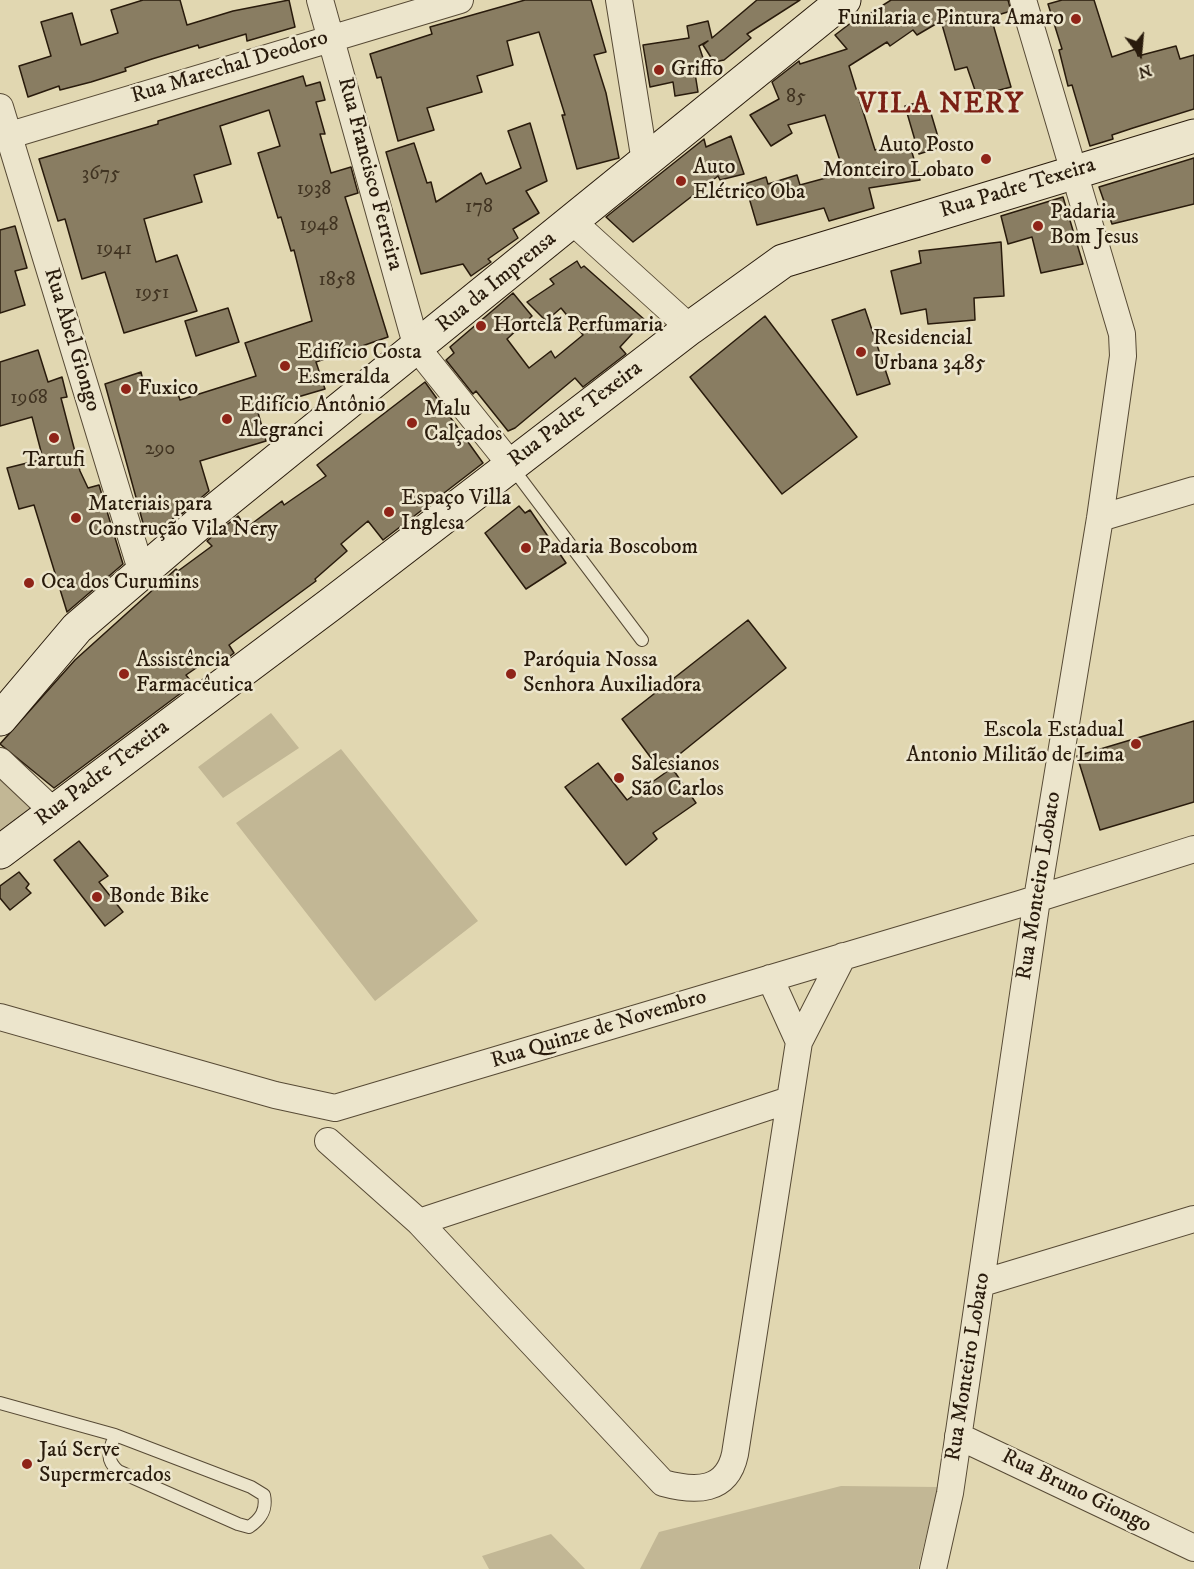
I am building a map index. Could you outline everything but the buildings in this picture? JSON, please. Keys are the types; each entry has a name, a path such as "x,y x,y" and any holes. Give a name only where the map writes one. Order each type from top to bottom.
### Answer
{"main road":[{"name":"Rua da Imprensa","path":"0,718 77,628 203,519 844,0"},
{"name":"Rua Padre Texeira","path":"0,852 331,604 690,328 783,261 1194,136"}],"street":[{"name":"Rua Francisco Ferreira","path":"320,0 417,348"},
{"name":"Rua Marechal Deodoro","path":"4,137 460,0"},
{"path":"619,0 645,162"},
{"name":"Rua Monteiro Lobato","path":"933,1569 950,1493 1037,898 1100,518 1122,356 1122,333 1023,0"},
{"name":"Rua Abel Giongo","path":"0,106 4,137 142,573"},
{"path":"572,221 690,328"},
{"path":"417,348 511,465"},
{"path":"1100,518 1194,490"},
{"path":"0,761 53,811"},
{"name":"Rua Quinze de Novembro","path":"0,1017 275,1095 335,1108 1194,849"},
{"path":"328,1141 419,1222 663,1483 682,1488 722,1482 732,1468 735,1454 799,1042 843,956"},
{"path":"770,978 799,1042"},
{"path":"419,1222 789,1100"},
{"path":"982,1283 1194,1219"},
{"name":"Rua Bruno Giongo","path":"958,1436 1194,1548"}],"lane":[{"path":"511,465 642,640"},
{"path":"0,1403 116,1435 251,1487 264,1495 266,1504 262,1515 249,1527 238,1524 118,1471 111,1464 108,1454 116,1435"}],"shaded area":[{"path":"271,713 299,748 223,798 198,767"},
{"path":"341,749 478,921 375,1001 236,823"},
{"path":"0,767 32,806 30,818 0,842"},
{"path":"841,1486 938,1487 918,1569 640,1569 659,1532"},
{"path":"551,1534 585,1569 489,1569 482,1556"}],"place":[{"name":"Funilaria e Pintura Amaro","path":"1076,19"},
{"name":"Griffo","path":"659,70"},
{"name":"Auto Posto Monteiro Lobato","path":"986,159"},
{"name":"Auto Elétrico Oba","path":"681,181"},
{"name":"Padaria Bom Jesus","path":"1038,226"},
{"name":"Hortelã Perfumaria","path":"481,326"},
{"name":"Residencial Urbana 3485","path":"861,352"},
{"name":"Edifício Costa Esmeralda","path":"285,366"},
{"name":"Fuxico","path":"126,389"},
{"name":"Edifício Antônio Alegranci","path":"227,419"},
{"name":"Malu Calçados","path":"412,423"},
{"name":"Tartufi","path":"54,438"},
{"name":"Espaço Villa Inglesa","path":"389,512"},
{"name":"Materiais para Construção Vila Nery","path":"76,518"},
{"name":"Padaria Boscobom","path":"526,548"},
{"name":"Oca dos Curumins","path":"29,583"},
{"name":"Assistência Farmacêutica","path":"124,674"},
{"name":"Paróquia Nossa Senhora Auxiliadora","path":"511,674"},
{"name":"Escola Estadual Antonio Militão de Lima","path":"1136,744"},
{"name":"Salesianos São Carlos","path":"619,778"},
{"name":"Bonde Bike","path":"97,897"},
{"name":"Jaú Serve Supermercados","path":"27,1464"}],"district":[{"name":"VILA NERY","path":"941,106"}]}
